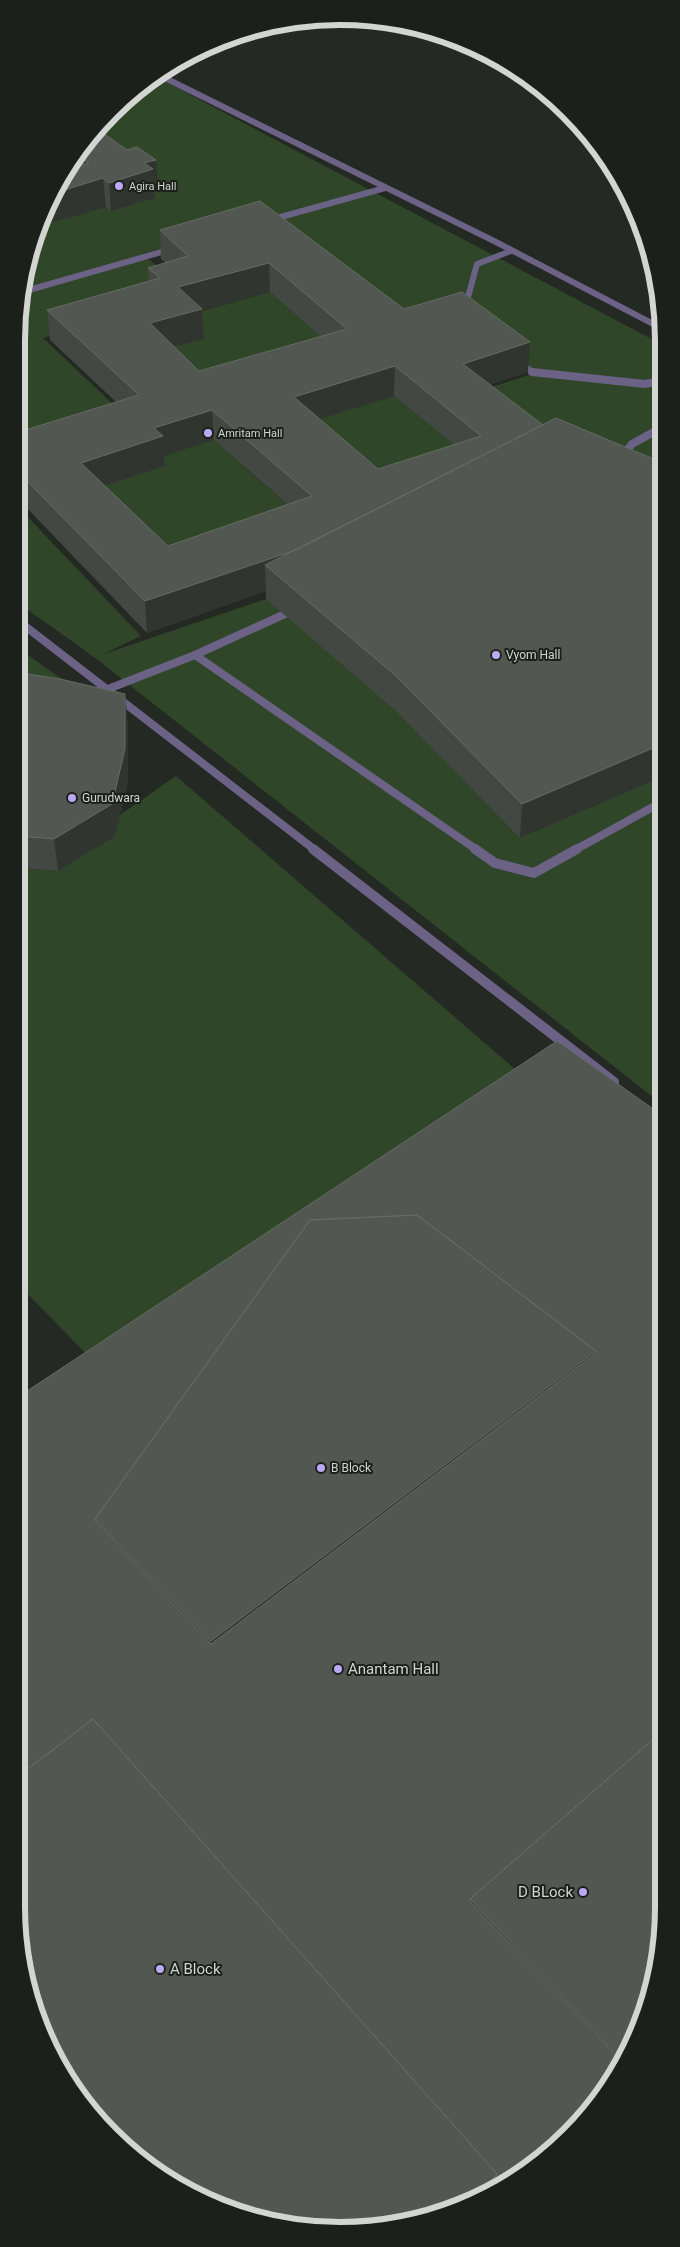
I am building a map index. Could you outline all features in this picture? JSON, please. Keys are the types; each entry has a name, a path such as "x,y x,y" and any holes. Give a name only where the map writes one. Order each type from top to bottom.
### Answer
{"street":[{"path":"165,78 654,325"},
{"path":"262,223 385,188"},
{"path":"29,290 176,248"},
{"path":"463,318 477,264 511,251"},
{"path":"513,357 534,374 645,384 655,382"},
{"path":"621,468 620,460 632,444 655,431"},
{"path":"108,689 195,655 301,607"},
{"path":"25,627 108,689 622,1088"},
{"path":"195,655 495,863 534,873 655,806"}],"green space":[{"path":"162,80 655,341 655,1099 94,657 25,608 25,514 141,636 101,655 584,491 475,392 533,374 408,335 261,221 142,254 183,286 155,306 43,338 134,424 25,458 26,319 31,279 36,258 49,219 67,182 90,148 117,117"},
{"path":"270,292 347,359 201,401 151,353 180,317"},
{"path":"394,396 480,466 378,500 294,427"},
{"path":"214,440 313,527 170,577 83,493 164,466 156,458"},
{"path":"25,653 128,726 25,707"},
{"path":"176,776 516,1070 94,1362 25,1291 25,868 58,871 115,836 120,815"}],"building":[{"path":"102,133 127,150 137,147 156,160 144,163 153,169 109,183 103,178 62,191 77,167 89,163 82,159"},
{"path":"260,201 404,309 462,292 530,342 463,364 543,425 296,550 145,601 25,479 25,430 139,395 47,310 160,278 148,268 188,256 160,230","holes":["269,263 347,329 199,371 150,323 202,309 178,287","395,366 481,436 378,469 294,397","212,410 312,496 168,546 81,463 163,436 154,428"]},
{"name":"Vyom Hall","path":"556,418 655,459 655,747 522,804 396,676 265,565"},
{"name":"Gurudwara","path":"25,674 60,679 125,694 125,749 112,804 54,839 25,836"},
{"path":"557,1041 655,1110 655,1738 469,1901 617,2057 602,2082 577,2115 532,2157 485,2187 497,2174 93,1719 25,1771 25,1392","holes":["417,1215 596,1351 596,1353 211,1644 95,1521 310,1220"]},
{"name":"B Block","path":"417,1215 596,1351 211,1641 95,1519 310,1220"},
{"name":"A Block","path":"93,1719 497,2174 479,2190 422,2211 401,2216 361,2221 319,2221 279,2216 219,2198 182,2180 132,2144 103,2115 78,2082 57,2046 36,1989 31,1968 26,1928 25,1771"},
{"name":"D BLock","path":"655,1738 655,1907 652,1948 649,1968 638,2008 618,2056 470,1899"}],"place":[{"name":"Agira Hall","path":"119,186"},
{"name":"Amritam Hall","path":"208,433"},
{"name":"Vyom Hall","path":"496,655"},
{"name":"Gurudwara","path":"72,798"},
{"name":"B Block","path":"321,1468"},
{"name":"Anantam Hall","path":"338,1669"},
{"name":"D BLock","path":"583,1892"},
{"name":"A Block","path":"160,1969"}]}
